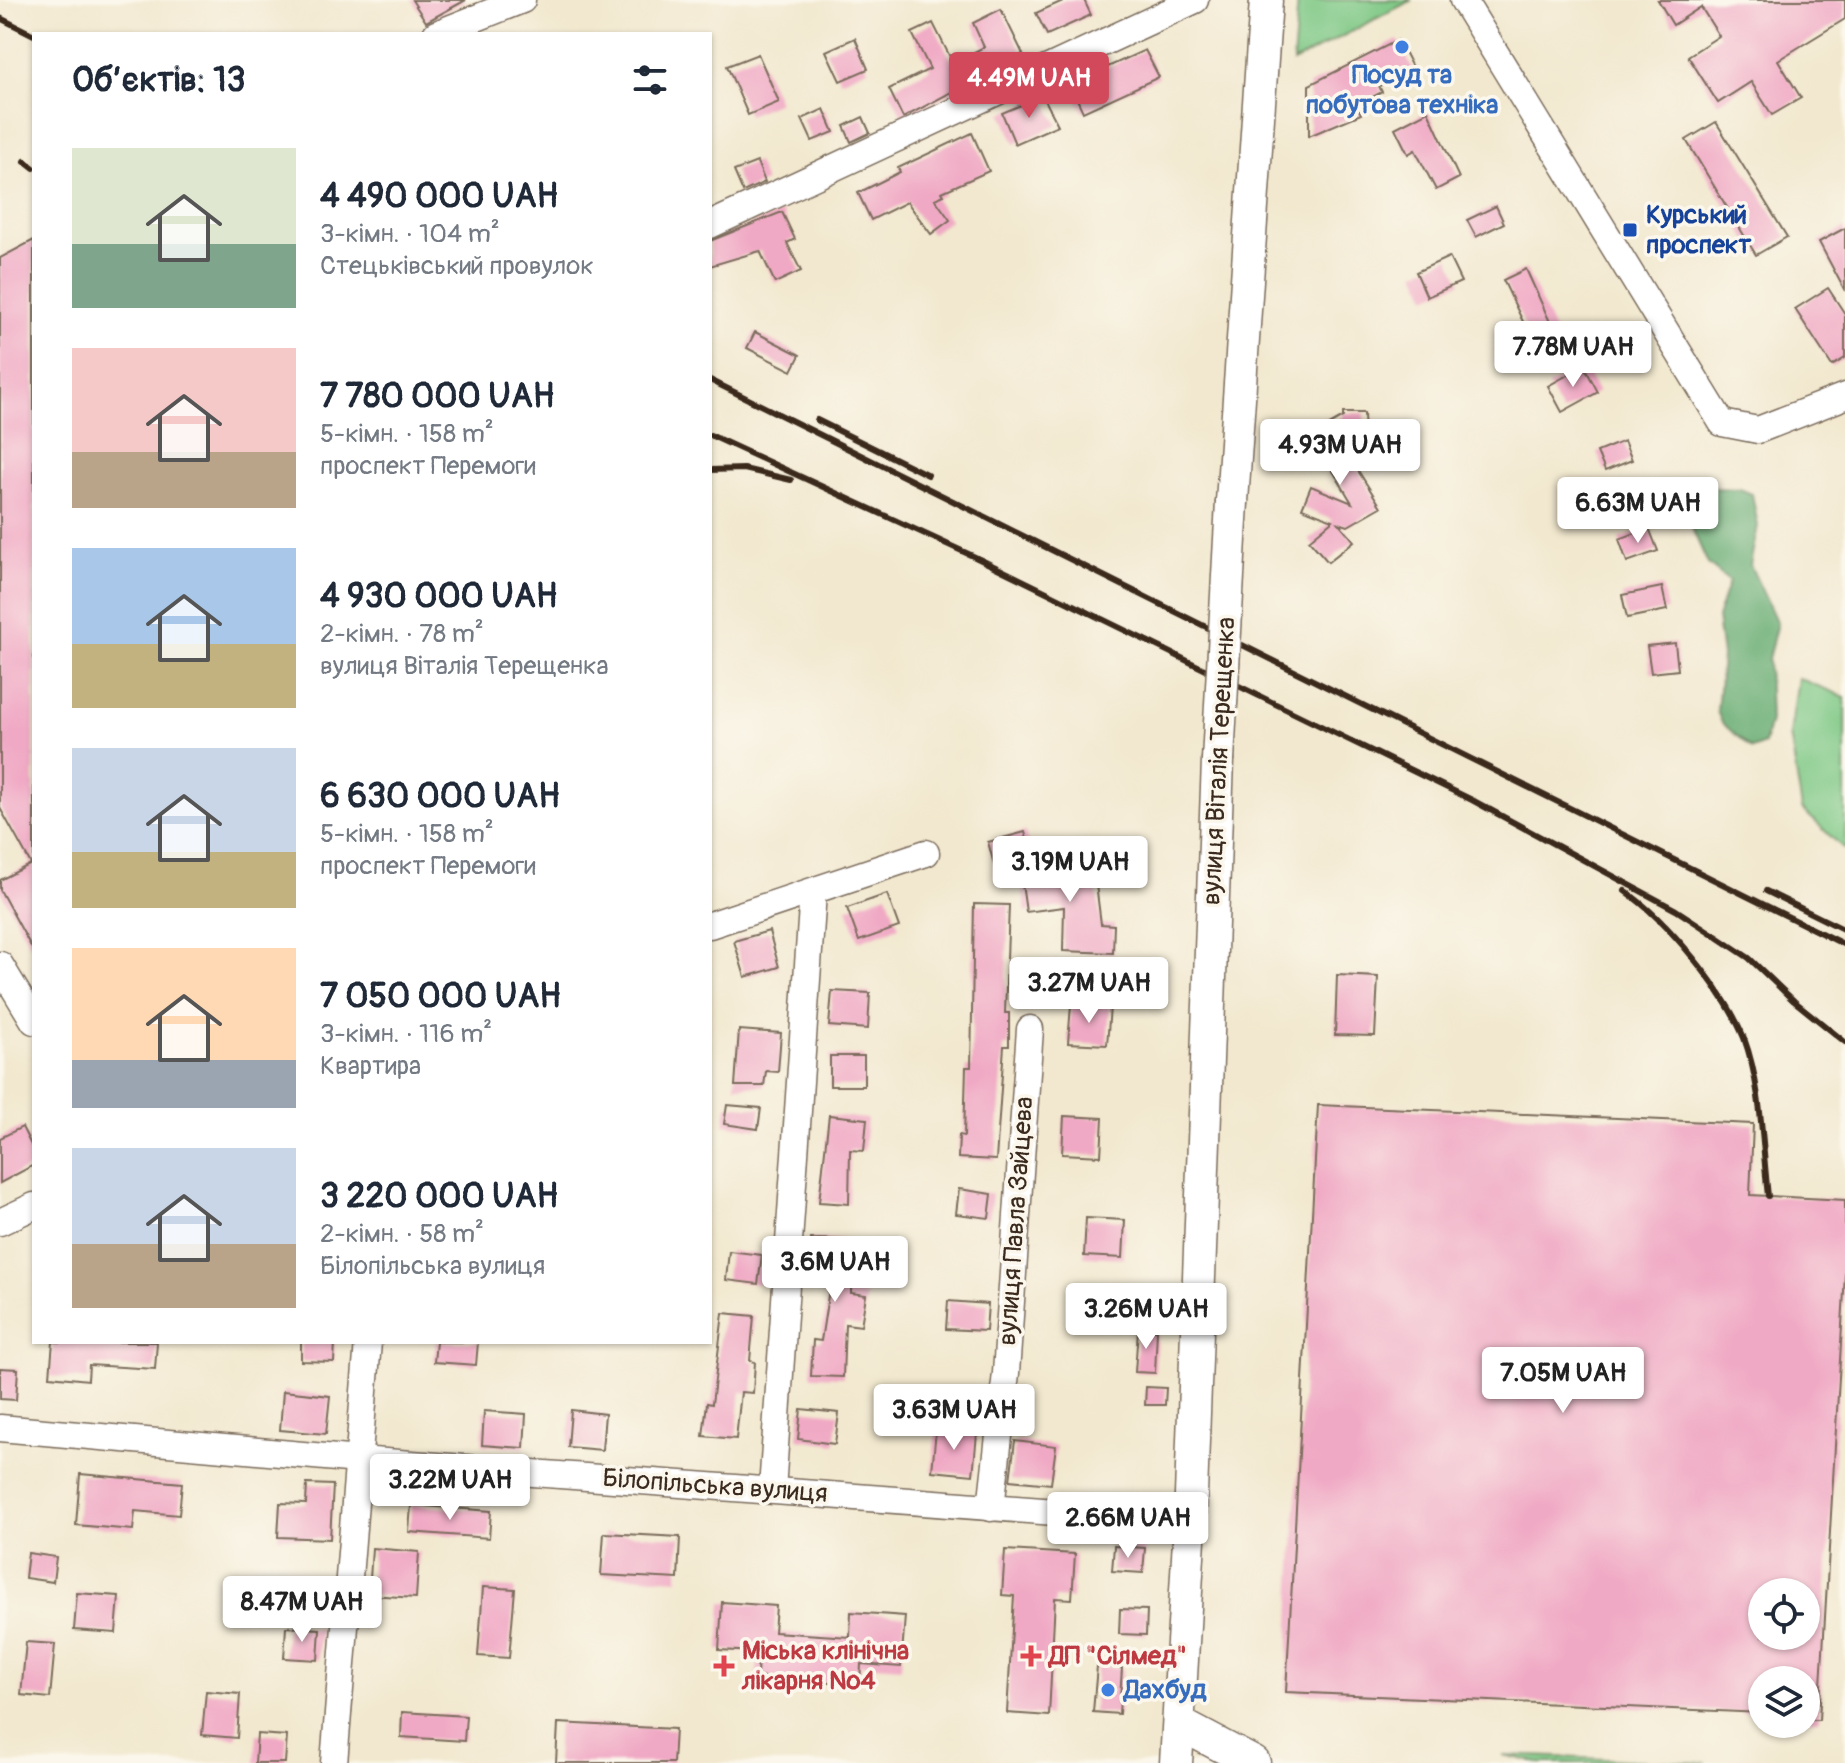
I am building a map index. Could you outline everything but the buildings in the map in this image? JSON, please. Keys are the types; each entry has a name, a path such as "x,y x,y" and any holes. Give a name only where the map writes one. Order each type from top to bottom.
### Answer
{"main road":[{"name":"вулиця Віталія Терещенка","path":"1176,1763 1190,1522 1218,760 1266,0"},
{"path":"1180,1724 1254,1763"}],"street":[{"path":"441,32 522,0"},
{"path":"712,224 1195,0"},
{"path":"1463,0 1722,423 1758,430 1845,396"},
{"path":"712,924 926,853"},
{"path":"772,1490 813,892"},
{"path":"0,965 32,1018"},
{"name":"вулиця Павла Зайцева","path":"991,1508 1006,1373 1030,1029"},
{"path":"0,1222 32,1207"},
{"path":"334,1763 368,1344"},
{"name":"Білопільська вулиця","path":"0,1428 359,1460 1190,1522"}],"green space":[{"path":"1298,0 1412,0 1293,62"},
{"path":"1713,488 1740,489 1752,494 1758,526 1750,565 1777,623 1768,659 1770,721 1764,744 1752,749 1722,723 1717,711 1722,656 1717,618 1729,581 1708,564 1686,515 1690,502"},
{"path":"1798,678 1845,697 1845,850 1802,809 1790,735"},
{"path":"1503,1755 1707,1763 1539,1763"}],"railway":[{"path":"0,18 32,34"},
{"path":"25,161 32,166"},
{"path":"712,381 1845,945"},
{"path":"817,420 928,475"},
{"path":"712,436 975,557 1472,800 1676,910 1713,934 1749,958 1794,1001 1845,1042"},
{"path":"712,470 744,469 791,480"},
{"path":"1625,891 1659,920 1693,958 1723,999 1744,1038 1758,1096 1768,1196"},
{"path":"1766,891 1845,930"}],"place":[{"name":"Посуд та побутова техніка","path":"1402,47"},
{"name":"Курський проспект","path":"1630,230"},
{"name":"ДП \"Сілмед\"","path":"1031,1656"},
{"name":"Міська клінічна лікарня №4","path":"724,1666"},
{"name":"Дахбуд","path":"1108,1690"}]}
